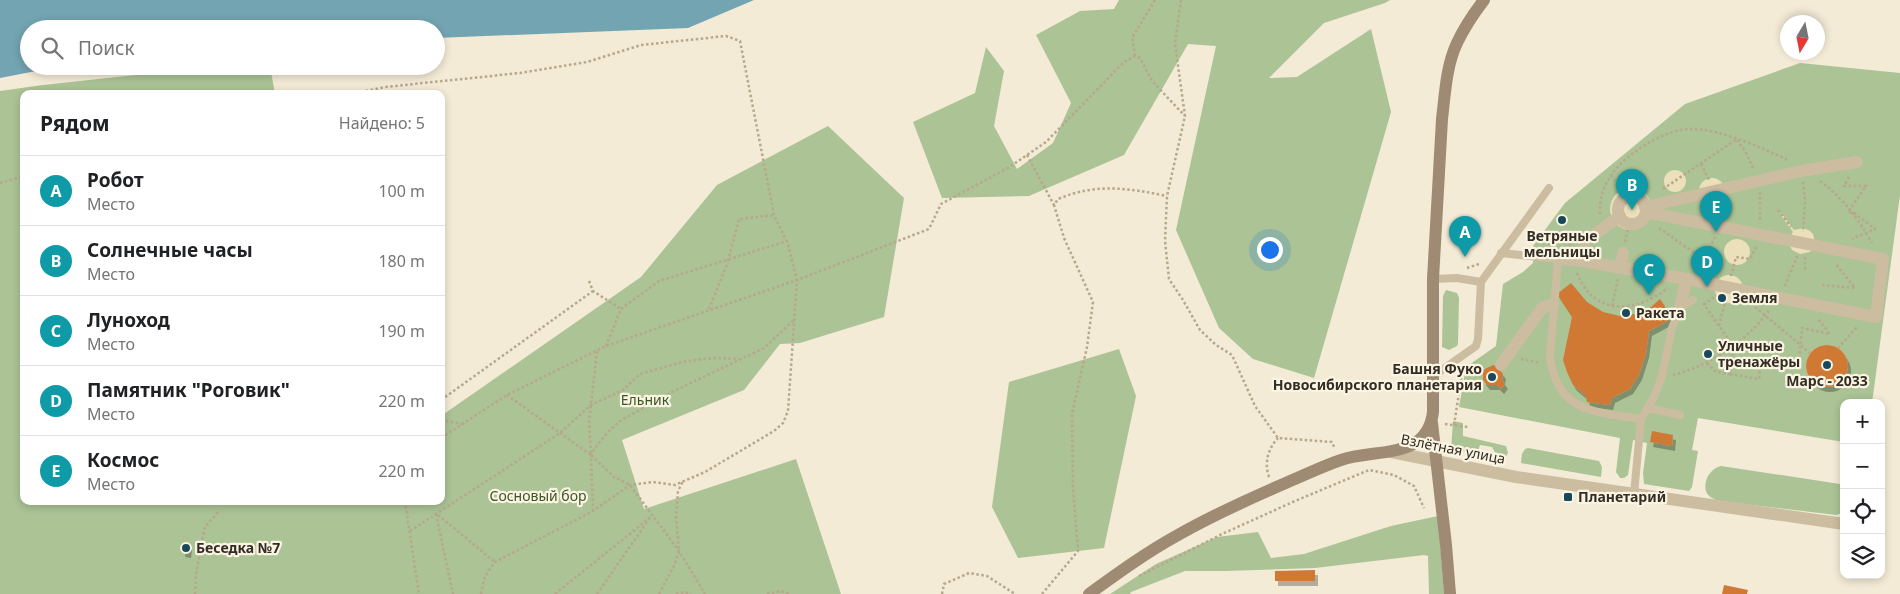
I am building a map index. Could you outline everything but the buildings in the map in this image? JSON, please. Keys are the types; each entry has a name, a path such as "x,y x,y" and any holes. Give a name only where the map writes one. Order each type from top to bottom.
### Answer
{"main road":[{"path":"1450,594 1432,422 1433,279 1442,119 1452,56 1464,30 1484,0"},
{"path":"1391,452 1408,447 1419,441 1432,422"},
{"name":"Взлётная улица","path":"1089,594 1177,535 1273,489 1340,460 1368,453 1391,452"}],"street":[{"path":"1578,241 1603,228 1637,222 1645,212 1715,191 1803,171 1857,162"},
{"path":"1626,223 1618,208 1625,198 1638,197 1645,212"},
{"path":"1560,254 1572,260 1682,279 1876,317 1883,259 1645,212"},
{"path":"1620,268 1623,253"},
{"path":"1680,308 1682,279"},
{"path":"1504,361 1542,308 1553,304"},
{"name":"Взлётная улица","path":"1391,452 1516,477 1840,523"}],"lane":[{"path":"1432,377 1476,346 1478,339 1480,282 1549,188"},
{"path":"1501,253 1560,254 1553,304 1552,373 1559,386 1573,403 1591,411 1641,419"},
{"path":"1433,279 1457,278 1480,282"},
{"path":"1634,494 1641,419 1654,397 1662,376 1672,328 1680,308 1697,300"},
{"path":"1648,408 1680,415"}],"path":[{"path":"1135,56 1132,38 1155,0"},
{"path":"1181,0 1175,44 1184,116 1167,196 1165,241 1169,279 1200,330 1216,345 1232,355 1254,406 1278,438 1332,442 1340,460"},
{"path":"370,90 520,73 587,62 641,45 726,36 740,41 774,215 786,241 797,280 788,411 783,423 774,431 705,472 675,485 654,482 630,485 593,511 495,562 485,576 481,594"},
{"path":"1135,56 1140,58 1152,80 1184,116"},
{"path":"445,436 507,395 606,346 797,280 929,229 941,204 1008,168 1046,142 1124,62 1135,56"},
{"path":"1603,228 1600,218 1601,196 1611,175 1629,155 1658,137 1690,129 1737,139 1764,148 1834,191 1850,208"},
{"path":"1660,190 1737,139"},
{"path":"1732,271 1736,257 1750,259 1755,250 1759,234 1760,207 1758,181 1745,150 1737,139"},
{"path":"1026,155 1054,205 1064,238 1093,302 1087,347 1072,414 1073,488 1078,551 1042,594"},
{"path":"1846,242 1875,229 1854,213 1848,212 1866,186 1844,186 1857,162"},
{"path":"1645,212 1702,260 1711,248 1719,226 1720,207 1715,191 1701,164"},
{"path":"1789,279 1803,233 1805,200 1803,171"},
{"path":"1611,175 1625,198"},
{"path":"0,183 20,177"},
{"path":"1054,205 1058,199 1090,189 1133,189 1167,196"},
{"path":"1854,213 1883,259"},
{"path":"710,309 728,259 739,219 774,215"},
{"path":"1560,254 1548,247 1549,244 1570,248 1570,244 1551,240 1551,236 1578,241"},
{"path":"606,346 621,309 659,280 786,241"},
{"path":"1572,260 1580,280 1590,294 1607,306 1627,306 1656,297 1682,279"},
{"path":"1822,285 1856,288 1834,263 1843,262"},
{"path":"1467,268 1478,264"},
{"path":"1612,306 1620,268"},
{"path":"589,280 593,291 621,309"},
{"path":"1718,326 1728,288"},
{"path":"445,397 593,291"},
{"path":"1662,376 1684,372 1733,346 1746,337 1766,316 1777,297"},
{"path":"1697,300 1733,346 1730,374"},
{"path":"1752,304 1810,353"},
{"path":"1838,348 1867,315"},
{"path":"1706,362 1716,372 1759,379 1761,359 1799,361 1802,328 1830,334 1817,319 1824,320"},
{"path":"591,455 608,432 620,421 672,392 764,348 794,320"},
{"path":"593,511 589,421 597,352"},
{"path":"410,531 560,433 592,405 623,390 640,374 686,361 715,358 739,359"},
{"path":"1504,361 1551,364"},
{"path":"1454,425 1463,365"},
{"path":"507,395 591,455 614,476 630,485 679,551 705,594"},
{"path":"445,421 464,424"},
{"path":"1445,424 1468,427"},
{"path":"1273,489 1266,469 1270,446 1278,438"},
{"path":"1133,579 1222,534 1369,470 1394,475 1414,486 1424,508"},
{"path":"660,594 679,551 676,518 678,491 683,481"},
{"path":"406,505 420,594"},
{"path":"195,594 196,574 206,527 218,512"},
{"path":"436,514 495,562"},
{"path":"436,514 453,594"},
{"path":"555,594 652,516"},
{"path":"597,594 652,516"},
{"path":"942,594 944,584 969,573 986,576 1015,594"},
{"path":"767,594 781,591 790,594"},
{"path":"676,594 684,592 691,594"}],"green space":[{"path":"1119,0 1390,0 1324,23 1269,78 1297,77 1371,29 1391,112 1314,378 1253,359 1219,328 1176,230 1216,46 1188,44 1124,155 1029,196 942,198 913,122 975,93 986,47 1004,71 994,126 1017,169 1053,143 1071,103 1036,35 1080,11 1114,9"},
{"path":"1800,63 1900,73 1900,195 1873,399 1840,399 1840,441 1698,418 1692,450 1698,451 1692,487 1689,491 1644,484 1643,473 1647,443 1633,440 1628,475 1620,478 1616,472 1620,438 1459,407 1466,367 1496,346 1503,284 1523,272 1533,263 1533,246 1565,203 1685,104"},
{"name":"Сосновый бор","path":"136,75 272,75 274,90 20,90 20,505 445,505 445,413 641,277 717,185 828,126 904,198 884,317 800,343 780,344 744,390 622,440 644,509 796,459 841,594 0,594 0,91"},
{"path":"1446,290 1457,293 1459,298 1458,343 1457,346 1449,350 1442,347 1443,296"},
{"path":"1119,349 1136,396 1104,548 1018,558 992,507 1009,382"},
{"path":"1453,421 1463,423 1463,436 1506,446 1508,453 1504,459 1497,456 1492,447 1480,445 1477,454 1451,449"},
{"path":"1528,448 1599,461 1602,467 1601,477 1521,463 1522,454"},
{"path":"1721,466 1840,484 1840,514 1718,501 1707,493 1705,487 1711,472"},
{"path":"1438,516 1444,594 1429,594 1428,556 1424,555 1315,568 1185,571 1130,594 1110,594 1156,564 1217,537 1258,532 1271,558 1304,554 1391,526"}],"shaded area":[{"path":"1675,170 1683,173 1686,181 1683,189 1675,192 1667,189 1664,181 1667,173"},
{"path":"1712,178 1721,182 1725,191 1721,200 1712,204 1703,200 1699,191 1703,182"},
{"path":"1631,188 1646,194 1652,209 1646,224 1631,230 1616,224 1610,209 1616,194"},
{"path":"1781,213 1794,230 1804,228 1813,234 1815,243 1810,252 1800,254 1792,250 1789,238 1793,232"},
{"path":"1737,239 1746,243 1750,252 1746,261 1737,265 1728,261 1724,252 1728,243"},
{"name":"Земля","path":"1729,275 1739,279 1743,289 1739,299 1729,303 1719,299 1715,289 1719,279"},
{"name":"Марс - 2033","path":"1823,345 1831,345 1842,351 1848,366 1842,381 1831,387 1823,387 1812,381 1806,370 1806,362 1812,351"}],"water":[{"path":"0,0 754,0 688,28 445,38 445,20 20,20 20,74 0,78"}],"place":[{"name":"Солнечные часы","path":"1632,210"},
{"name":"Ветряные мельницы","path":"1562,220"},
{"name":"Космос","path":"1716,232"},
{"name":"Робот","path":"1465,257"},
{"name":"Памятник \"Роговик\"","path":"1707,287"},
{"name":"Луноход","path":"1649,295"},
{"name":"Земля","path":"1722,298"},
{"name":"Ракета","path":"1626,313"},
{"name":"Уличные тренажёры","path":"1708,354"},
{"name":"Марс - 2033","path":"1827,365"},
{"name":"Башня Фуко Новосибирского планетария","path":"1492,377"},
{"name":"Планетарий","path":"1568,497"},
{"name":"Беседка №7","path":"186,548"}],"park label":[{"name":"Ельник","path":"645,400"}]}
